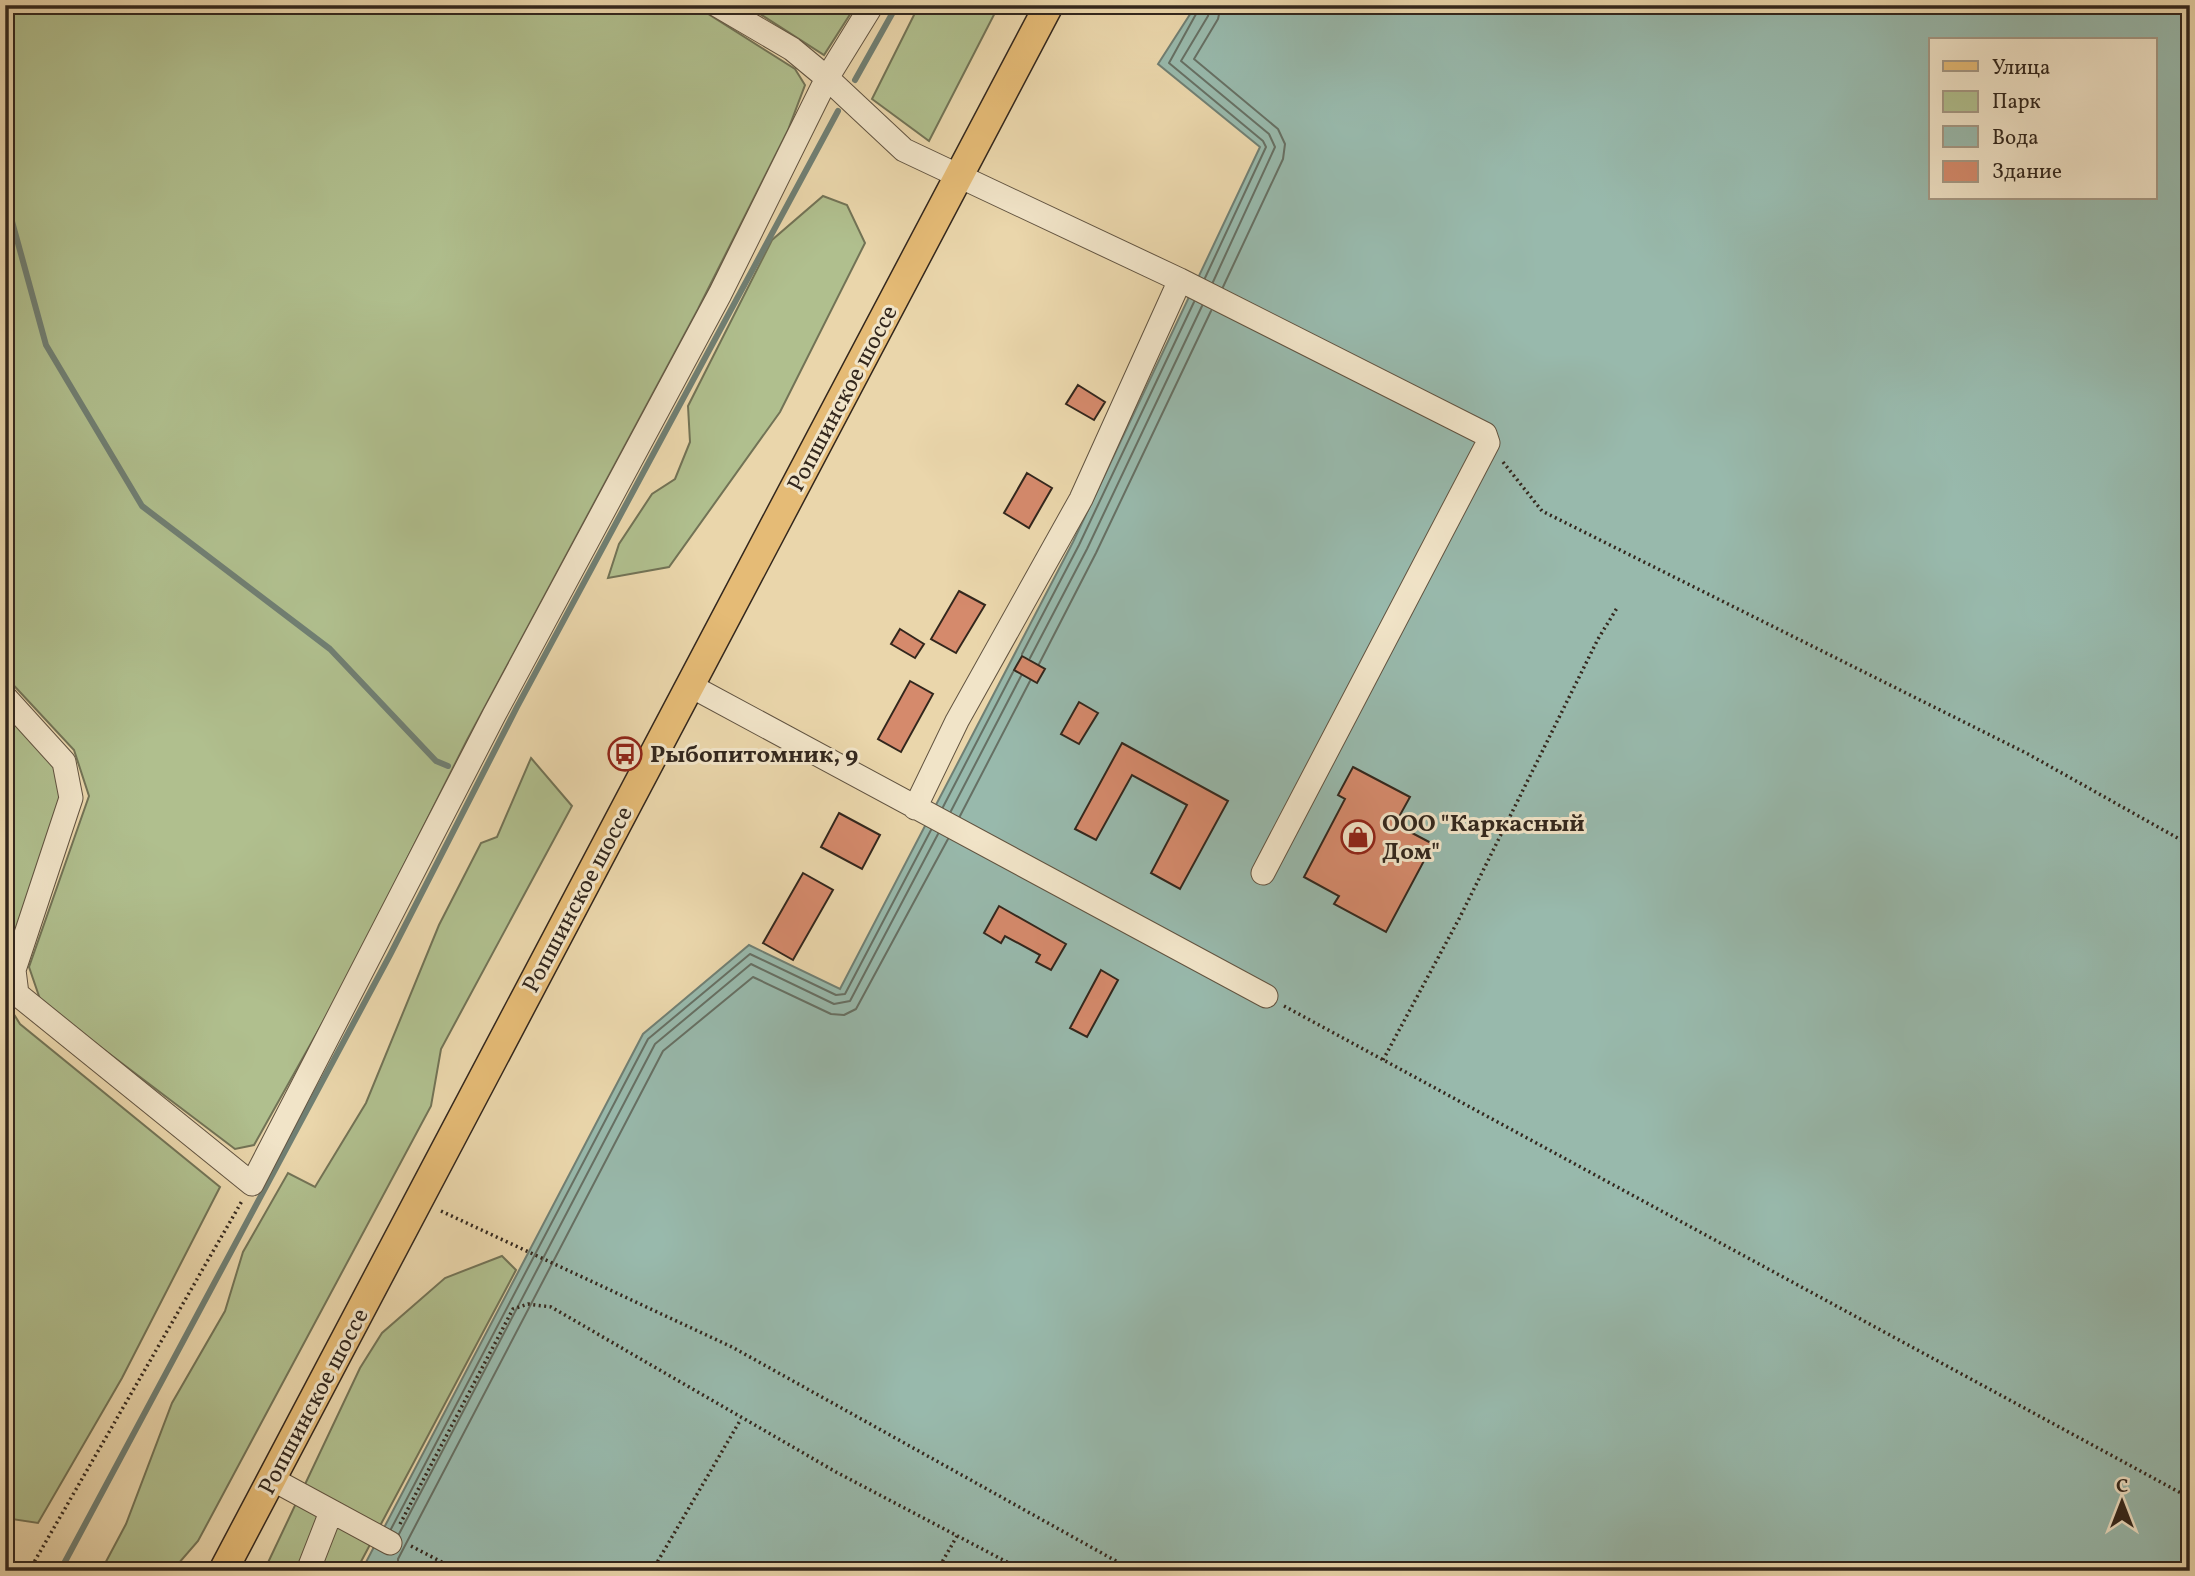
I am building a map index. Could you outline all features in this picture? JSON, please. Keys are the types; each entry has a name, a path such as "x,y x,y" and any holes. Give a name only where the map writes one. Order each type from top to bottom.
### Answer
{"main road":[{"name":"Ропшинское шоссе","path":"223,1571 1049,5"}],"street":[{"path":"717,5 792,49 904,150 1180,280 1485,434 1488,443 1264,873"},
{"path":"5,697 64,762 71,798 14,970 17,994 252,1184 494,715 720,294 827,78 872,5"},
{"path":"915,808 957,721 1081,499 1180,280"},
{"path":"691,687 1266,996"},
{"path":"272,1479 390,1543"},
{"path":"308,1571 331,1511"}],"path":[{"path":"1488,443 1542,511 2028,754 2190,845"},
{"path":"1383,1060 1460,917 1598,639 1617,608"},
{"path":"1266,996 2190,1498"},
{"path":"29,1571 252,1184"},
{"path":"418,1200 732,1347 1134,1571"},
{"path":"459,1571 409,1544 390,1543 513,1309 528,1304 551,1307 680,1379 741,1419 1024,1571"},
{"path":"652,1571 741,1419"},
{"path":"937,1571 957,1536"}],"green space":[{"path":"5,5 694,5 795,69 805,85 788,130 698,309 467,740 342,988 254,1145 235,1149 41,1002 29,967 89,796 74,750 5,676"},
{"path":"746,5 856,5 824,55"},
{"path":"919,5 999,5 929,141 872,99"},
{"path":"823,196 847,205 865,243 780,412 669,567 608,578 619,544 652,494 675,479 690,442 688,406 772,240"},
{"path":"5,712 56,767 61,801 5,966"},
{"path":"531,758 572,806 441,1049 431,1106 198,1541 172,1571 101,1571 126,1524 172,1403 225,1311 243,1252 288,1173 315,1187 366,1103 439,925 481,843 497,837"},
{"path":"5,1000 20,1024 220,1187 122,1378 38,1523 5,1518"},
{"path":"502,1256 516,1270 356,1571 264,1571 360,1368 382,1333 445,1278"}],"water":[{"path":"1196,5 2190,5 2190,1571 377,1571 365,1564 643,1034 749,945 840,989 1073,542 1260,147 1158,64"}],"building":[{"path":"1078,385 1105,402 1094,420 1066,404"},
{"path":"1027,473 1052,488 1029,528 1004,513"},
{"path":"959,591 985,605 956,653 931,639"},
{"path":"900,629 924,644 915,658 891,644"},
{"path":"1022,656 1045,669 1037,683 1014,670"},
{"path":"910,681 933,694 901,752 878,739"},
{"path":"1079,702 1098,713 1079,744 1061,734"},
{"path":"1122,743 1228,801 1180,889 1151,873 1187,805 1132,775 1096,840 1075,829"},
{"path":"1353,767 1410,797 1395,824 1433,844 1386,932 1334,904 1339,896 1304,877 1345,799 1338,795"},
{"path":"839,813 880,835 862,869 821,847"},
{"path":"803,873 833,890 793,960 763,943"},
{"path":"999,906 1066,944 1051,970 1036,962 1040,955 1005,936 1001,943 984,933"},
{"path":"1101,970 1118,980 1087,1037 1070,1028"}],"waterway":[{"path":"855,80 897,5"},
{"path":"60,1571 390,955 517,707 838,111"},
{"path":"5,196 46,345 142,506 330,649 436,761 448,766"}],"place":[{"name":"Рыбопитомник, 9","path":"625,754"},
{"name":"ООО \"Каркасный Дом\"","path":"1358,837"}]}
